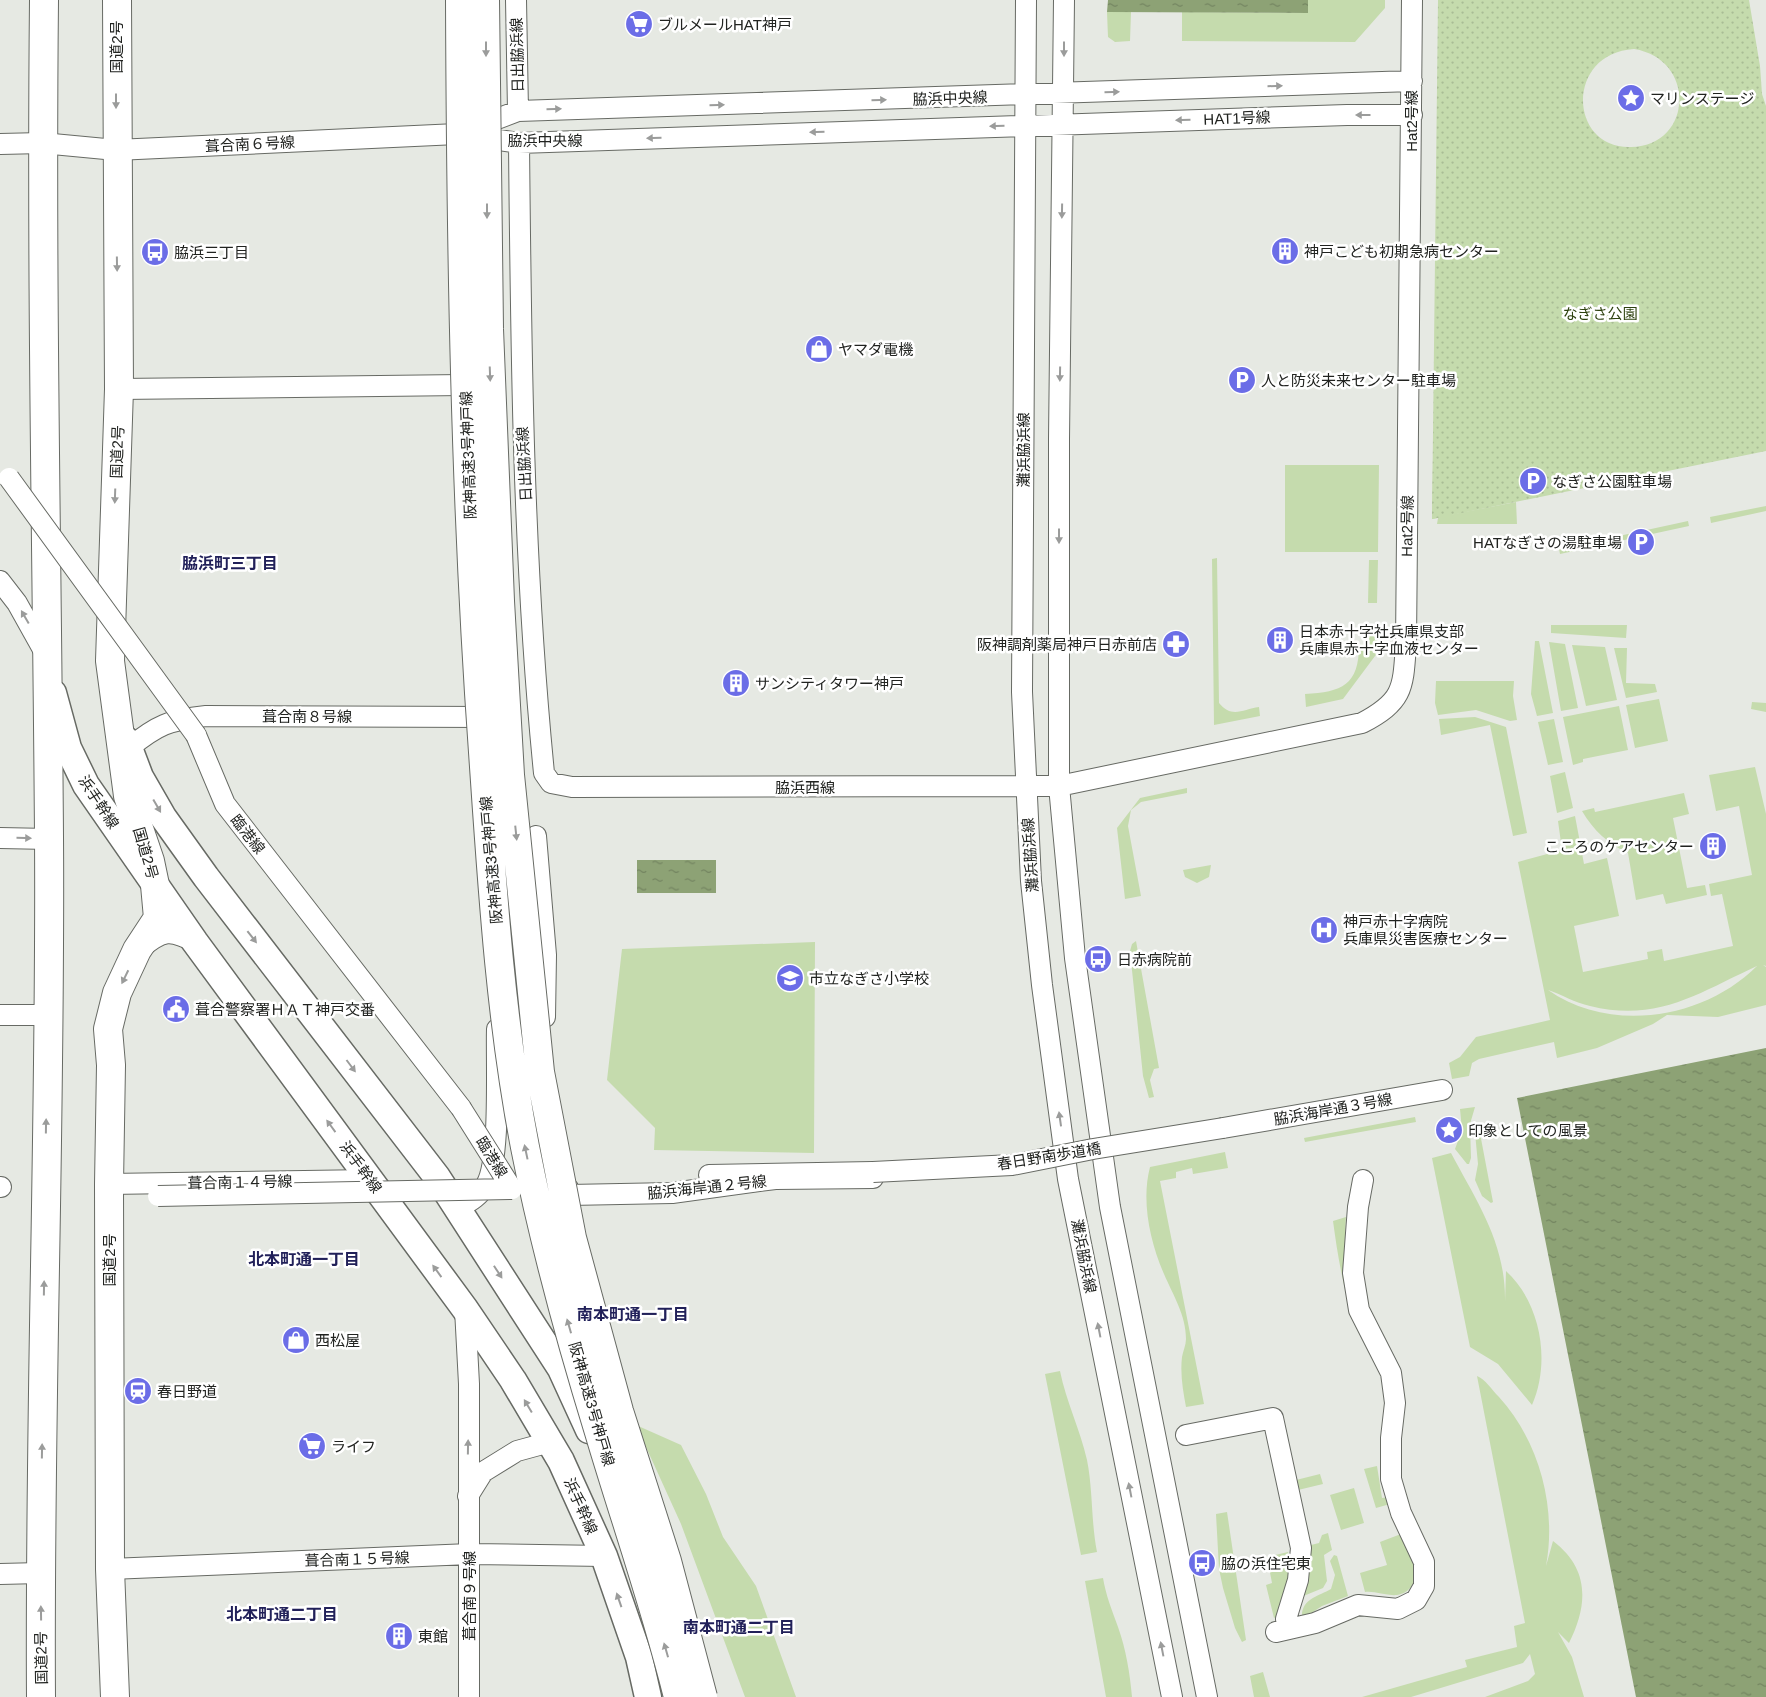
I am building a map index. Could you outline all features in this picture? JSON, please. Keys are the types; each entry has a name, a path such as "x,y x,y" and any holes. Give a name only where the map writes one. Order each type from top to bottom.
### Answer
{"highway":[{"name":"国道2号","path":"41,1697 40,1573 49,839 42,142 44,0"},
{"name":"国道2号","path":"115,1697 110,1569 109,1184 111,1065 108,1029 117,993 138,950 158,918 155,885 128,796 110,660 118,390 117,0"},
{"name":"阪神高速3号神戸線","path":"459,0 462,268 474,625 490,858 514,1075 525,1147 551,1262 598,1428 654,1608 678,1697"},
{"name":"阪神高速3号神戸線","path":"485,0 488,320 500,601 510,775 540,1072 572,1238 619,1411 667,1561 703,1697"}],"main road":[{"name":"浜手幹線","path":"46,655 58,717 68,748 86,785 195,942 465,1309 513,1380 561,1461 604,1556 639,1657 648,1697"},
{"path":"110,660 123,730 129,748 140,777 163,817 206,878 427,1164 561,1369 690,1630 715,1697"}],"street":[{"path":"457,1209 475,1200 487,1184 492,1164 495,1133 498,936 495,717 478,403 464,385 457,134 459,0"},
{"name":"日出脇浜線","path":"516,0 518,110"},
{"name":"灘浜脇浜線","path":"1026,0 1022,692 1031,881 1042,985 1068,1179 1172,1697"},
{"path":"1064,0 1059,439 1059,786 1076,967 1110,1207 1207,1697"},
{"name":"Hat2号線","path":"1059,786 1362,723 1384,711 1403,685 1406,644 1412,0"},
{"name":"HAT1号線","path":"1063,94 1412,81"},
{"name":"脇浜中央線","path":"457,134 518,110 1063,94"},
{"name":"HAT1号線","path":"1063,124 1347,115 1412,115"},
{"name":"脇浜中央線","path":"457,134 519,143 1063,124"},
{"name":"葺合南６号線","path":"0,144 42,142 116,150 457,134"},
{"name":"日出脇浜線","path":"519,143 523,435 531,617 544,773 551,783"},
{"path":"118,390 464,385"},
{"name":"臨港線","path":"5,474 196,735 225,804 461,1108 512,1189"},
{"path":"0,581 16,603 46,655"},
{"name":"葺合南８号線","path":"129,748 153,729 178,719 206,716 495,717"},
{"name":"脇浜西線","path":"551,783 572,787 1059,786"},
{"path":"536,836 546,955 545,1024 568,1188"},
{"path":"0,838 49,839"},
{"path":"138,950 156,936 176,932 195,942"},
{"path":"0,1015 47,1015"},
{"name":"脇浜海岸通３号線","path":"1223,1128 1442,1090"},
{"name":"春日野南歩道橋","path":"873,1172 1012,1165 1093,1149 1223,1128"},
{"path":"709,1175 873,1172"},
{"name":"脇浜海岸通２号線","path":"158,1196 568,1188 569,1195 672,1193 775,1179 873,1178 873,1172"},
{"name":"葺合南１４号線","path":"109,1184 371,1180"},
{"path":"1186,1435 1274,1418 1301,1548 1298,1580 1282,1630 1315,1623 1358,1605 1398,1609 1416,1600 1424,1586 1424,1562 1401,1513 1391,1479 1391,1438 1395,1403 1390,1373 1359,1310 1353,1273 1358,1207 1363,1180"},
{"name":"葺合南９号線","path":"465,1309 470,1384 468,1496 470,1554 469,1697"},
{"path":"468,1496 483,1472 517,1452 550,1442"},
{"name":"葺合南１５号線","path":"110,1569 470,1554 604,1556"},
{"path":"0,1574 40,1573"}],"green space":[{"path":"1308,0 1385,0 1385,8 1355,42 1182,41 1182,12 1307,13"},
{"name":"なぎさ公園","path":"1438,0 1749,0 1760,66 1762,94 1766,106 1766,451 1432,519","holes":["1634,49 1655,56 1669,68 1677,84 1679,101 1676,118 1666,133 1652,143 1631,147 1610,144 1595,133 1586,118 1583,100 1586,82 1596,66 1611,54"]},
{"path":"1107,12 1131,12 1130,41 1115,42 1108,37"},
{"path":"1433,460 1449,515 1516,502 1517,524 1437,524 1438,518 1432,519"},
{"path":"1285,465 1379,465 1378,552 1285,552"},
{"path":"1766,506 1766,511 1711,523 1710,517"},
{"path":"1688,521 1689,526 1560,554 1559,549"},
{"path":"1217,558 1219,703 1228,711 1233,712 1259,707 1260,716 1214,725 1212,559"},
{"path":"1369,560 1378,560 1377,603 1368,603"},
{"path":"1551,625 1627,625 1626,638 1551,633"},
{"path":"1368,628 1377,628 1378,652 1343,699 1306,707 1305,694 1338,688 1352,678 1356,669 1359,645 1368,644"},
{"path":"1535,641 1539,641 1553,713 1537,716 1531,694"},
{"path":"1549,642 1565,644 1578,708 1561,711"},
{"path":"1572,645 1605,647 1617,700 1586,706"},
{"path":"1614,648 1627,648 1626,683 1655,684 1657,692 1626,698"},
{"path":"1436,681 1514,681 1513,696 1517,720 1510,721 1476,710 1438,715 1435,703"},
{"path":"1659,699 1668,741 1635,748 1626,705"},
{"path":"1752,702 1766,703 1766,712 1751,709"},
{"path":"1619,706 1628,750 1583,759 1583,762 1573,765 1563,717"},
{"path":"1475,717 1506,727 1527,833 1513,836 1490,725 1441,735 1439,719"},
{"path":"1554,719 1563,762 1548,765 1538,722"},
{"path":"1755,767 1766,814 1766,966 1763,965 1766,967 1766,1005 1718,1017 1667,1015 1653,1024 1597,1048 1557,1058 1554,1042 1479,1059 1472,1063 1469,1076 1452,1079 1449,1063 1460,1057 1476,1037 1550,1020 1518,862 1562,850 1558,821 1575,816 1584,864 1607,858 1619,916 1574,926 1583,972 1648,959 1647,952 1662,949 1664,961 1733,946 1722,894 1711,896 1709,884 1752,875 1739,806 1716,811 1709,775","holes":["1757,966 1735,984 1711,998 1684,1008 1656,1014 1628,1016 1600,1012 1573,1004 1548,990 1590,1006 1637,1011 1658,1008 1697,995"]},
{"path":"1565,772 1573,808 1557,813 1550,776"},
{"path":"1187,788 1187,793 1141,802 1131,810 1128,826 1141,896 1125,899 1117,828 1140,798"},
{"path":"1684,793 1689,814 1673,818 1687,888 1705,885 1707,895 1666,904 1663,894 1636,900 1628,853 1602,836 1591,825 1582,811 1594,808 1595,812"},
{"path":"1211,865 1209,877 1197,883 1185,877 1183,870"},
{"path":"1136,941 1159,1068 1154,1069 1150,1080 1154,1097 1149,1098 1143,1076 1130,951 1132,944"},
{"path":"815,942 814,1153 654,1150 655,1128 607,1080 622,949"},
{"path":"1475,1107 1470,1124 1471,1158 1469,1164 1467,1164 1455,1149 1462,1130 1460,1109"},
{"path":"1415,1117 1416,1122 1305,1142 1304,1138"},
{"path":"1479,1128 1493,1202 1491,1203 1482,1196 1475,1180 1478,1164 1475,1133"},
{"path":"1225,1152 1228,1168 1193,1174 1192,1168 1176,1172 1176,1178 1160,1181 1204,1404 1186,1407 1181,1370 1186,1341 1184,1322 1159,1262 1151,1235 1146,1194 1147,1180 1150,1167"},
{"path":"1451,1153 1480,1206 1495,1242 1501,1261 1505,1302 1506,1271 1528,1299 1535,1316 1541,1352 1541,1370 1538,1388 1532,1405 1498,1364 1470,1347 1432,1158"},
{"path":"1346,1217 1347,1260 1361,1329 1357,1329 1348,1303 1333,1221"},
{"path":"1060,1371 1087,1460 1090,1483 1097,1552 1081,1555 1045,1374"},
{"path":"1477,1376 1488,1385 1513,1414 1525,1434 1542,1476 1547,1498 1549,1521 1549,1544 1546,1566 1553,1541 1574,1563 1579,1576 1582,1588 1580,1615 1569,1643 1558,1632 1572,1657 1584,1697 1485,1697 1528,1681 1535,1674 1530,1654 1523,1663 1411,1697 1362,1697 1467,1667 1465,1660 1517,1647 1514,1626 1525,1623"},
{"path":"636,1425 681,1445 706,1494 723,1537 756,1586 796,1697 745,1697 681,1524"},
{"path":"1377,1466 1382,1498 1388,1497 1390,1504 1376,1508 1364,1469"},
{"path":"1320,1474 1323,1484 1298,1490 1296,1480"},
{"path":"1354,1488 1364,1523 1341,1530 1330,1495"},
{"path":"1227,1512 1246,1640 1242,1642 1235,1628 1219,1569 1216,1514"},
{"path":"1328,1533 1332,1550 1324,1555 1327,1581 1323,1588 1301,1597 1311,1545 1319,1543 1322,1535"},
{"path":"1401,1534 1415,1560 1416,1573 1412,1585 1408,1590 1397,1595 1365,1592 1360,1573 1387,1565 1380,1542"},
{"path":"1288,1552 1292,1565 1281,1614 1274,1618 1266,1585 1272,1583 1267,1557"},
{"path":"1334,1555 1337,1556 1348,1596 1322,1606 1304,1618 1302,1617 1302,1611 1304,1606 1316,1596 1331,1589 1335,1575 1330,1561"},
{"path":"1103,1578 1107,1597 1121,1635 1129,1671 1132,1697 1106,1697 1085,1581"},
{"path":"1263,1672 1270,1697 1254,1697 1250,1676"}],"water":[{"path":"1108,0 1308,0 1308,13 1107,12"},
{"path":"637,860 716,860 716,893 637,893"},
{"path":"1766,1048 1766,1697 1636,1697 1517,1098"}],"place":[{"name":"ブルメールHAT神戸","path":"639,24"},
{"name":"マリンステージ","path":"1631,98"},
{"name":"神戸こども初期急病センター","path":"1285,251"},
{"name":"脇浜三丁目","path":"155,252"},
{"name":"ヤマダ電機","path":"819,349"},
{"name":"人と防災未来センター駐車場","path":"1242,380"},
{"name":"なぎさ公園駐車場","path":"1533,481"},
{"name":"HATなぎさの湯駐車場","path":"1641,542"},
{"name":"日本赤十字社兵庫県支部 兵庫県赤十字血液センター","path":"1280,640"},
{"name":"阪神調剤薬局神戸日赤前店","path":"1176,644"},
{"name":"サンシティタワー神戸","path":"736,683"},
{"name":"こころのケアセンター","path":"1713,846"},
{"name":"神戸赤十字病院 兵庫県災害医療センター","path":"1324,930"},
{"name":"日赤病院前","path":"1098,959"},
{"name":"市立なぎさ小学校","path":"790,978"},
{"name":"葺合警察署ＨＡＴ神戸交番","path":"176,1009"},
{"name":"印象としての風景","path":"1449,1130"},
{"name":"西松屋","path":"296,1340"},
{"name":"春日野道","path":"138,1391"},
{"name":"ライフ","path":"312,1446"},
{"name":"脇の浜住宅東","path":"1202,1563"},
{"name":"東館","path":"399,1636"}],"district":[{"name":"脇浜町三丁目","path":"230,563"},
{"name":"北本町通一丁目","path":"304,1259"},
{"name":"南本町通一丁目","path":"633,1314"},
{"name":"北本町通二丁目","path":"282,1614"},
{"name":"南本町通二丁目","path":"739,1627"}]}
